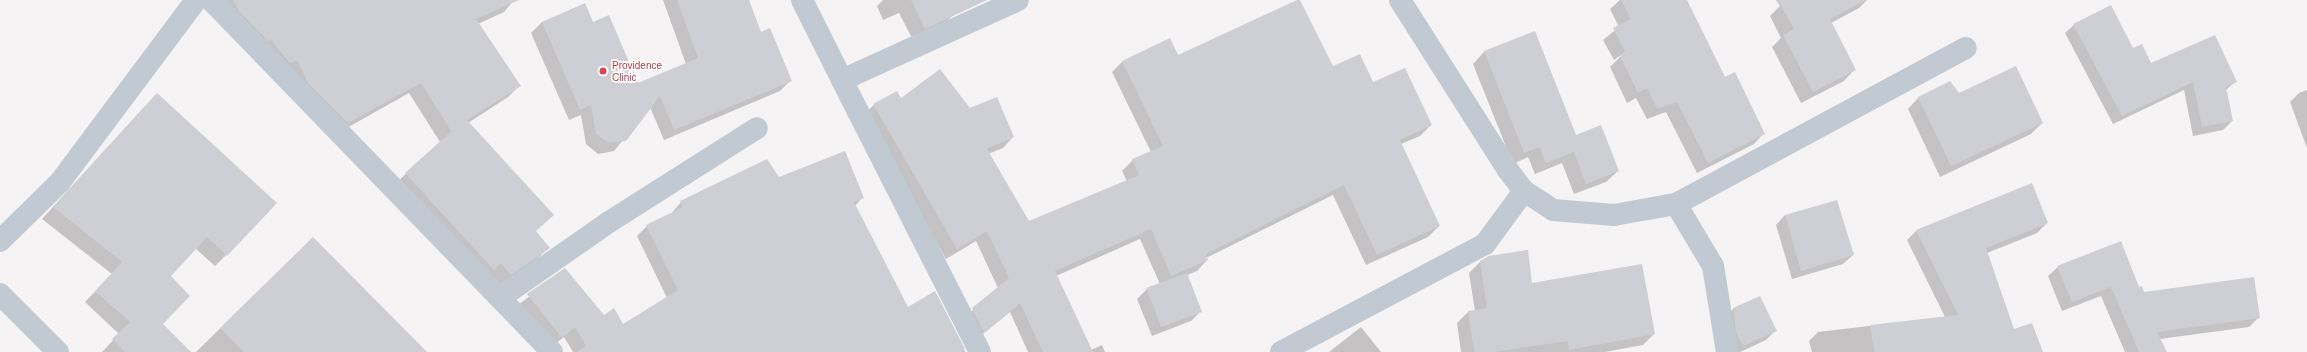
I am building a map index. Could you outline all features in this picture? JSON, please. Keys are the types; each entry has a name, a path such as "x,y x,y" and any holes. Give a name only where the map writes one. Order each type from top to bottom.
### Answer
{"street":[{"path":"0,241 60,182 196,0"},
{"path":"211,0 552,352"},
{"path":"802,0 980,352"},
{"path":"842,80 1018,0"},
{"path":"1400,0 1508,170 1524,191 1553,210 1614,215 1676,204 1966,48"},
{"path":"500,298 609,222 757,128"},
{"path":"1281,352 1485,244 1524,191"},
{"path":"1676,204 1713,266 1727,352"},
{"path":"0,294 58,352"}],"building":[{"path":"233,0 519,0 476,19 521,86 467,120 554,215 536,231 550,248 511,275 501,263 494,270 405,173 454,129 451,131 421,83 348,123 308,83 297,60 290,63 271,40 268,41 239,11"},
{"path":"677,0 749,0 761,32 770,28 792,81 674,130 660,96 626,141 609,143 596,134 591,105 580,110 542,22 585,3 593,22 609,15 638,83 698,58"},
{"path":"911,0 987,0 925,29"},
{"path":"1297,0 1300,0 1333,66 1360,54 1373,82 1405,68 1432,125 1400,140 1440,226 1377,255 1344,185 1206,254 1208,260 1171,276 1151,229 1055,271 1093,352 1043,352 1020,303 984,333 972,308 1009,278 987,231 957,249 873,104 897,91 901,98 940,69 970,108 997,97 1014,137 987,149 1029,221 1139,175 1132,159 1163,146 1122,61 1170,38 1178,55"},
{"path":"1621,0 1687,0 1725,77 1735,72 1765,134 1708,163 1677,102 1657,109 1647,88 1638,93 1620,56 1625,51 1613,28 1631,19"},
{"path":"1778,0 1866,0 1830,19 1856,70 1813,92 1783,35 1794,29"},
{"path":"2111,5 2133,48 2142,44 2151,63 2215,35 2237,82 2226,87 2233,121 2202,127 2193,82 2122,116 2073,24"},
{"path":"1535,31 1576,135 1601,125 1619,171 1586,184 1574,152 1546,163 1539,147 1524,153 1484,51"},
{"path":"2016,66 2043,123 1951,166 1918,97 1950,81 1959,93"},
{"path":"157,93 277,203 227,256 207,237 171,276 190,296 163,324 191,352 125,352 112,339 130,322 95,291 122,262 53,207"},
{"path":"845,151 864,198 854,202 908,307 935,291 965,349 961,352 577,352 586,346 575,327 562,338 527,294 565,268 604,315 614,308 623,324 678,290 646,225 683,207 680,201 767,159 779,177"},
{"path":"2032,183 2048,223 1986,248 2014,329 2032,323 2043,352 1874,352 1870,325 1958,315 1916,230"},
{"path":"1837,200 1854,255 1801,271 1785,215"},
{"path":"313,237 427,352 244,352 220,328"},
{"path":"2121,241 2139,287 2142,286 2144,292 2254,277 2260,318 2157,332 2167,352 2139,352 2111,287 2072,302 2057,266"},
{"path":"1528,250 1532,283 1642,264 1655,334 1569,350 1568,341 1493,352 1474,352 1468,311 1487,308 1480,261 1489,256"},
{"path":"1187,273 1202,312 1161,327 1146,288"},
{"path":"1760,296 1777,331 1743,346 1736,332 1733,308"}],"place":[{"name":"Providence Clinic","path":"603,71"}]}
